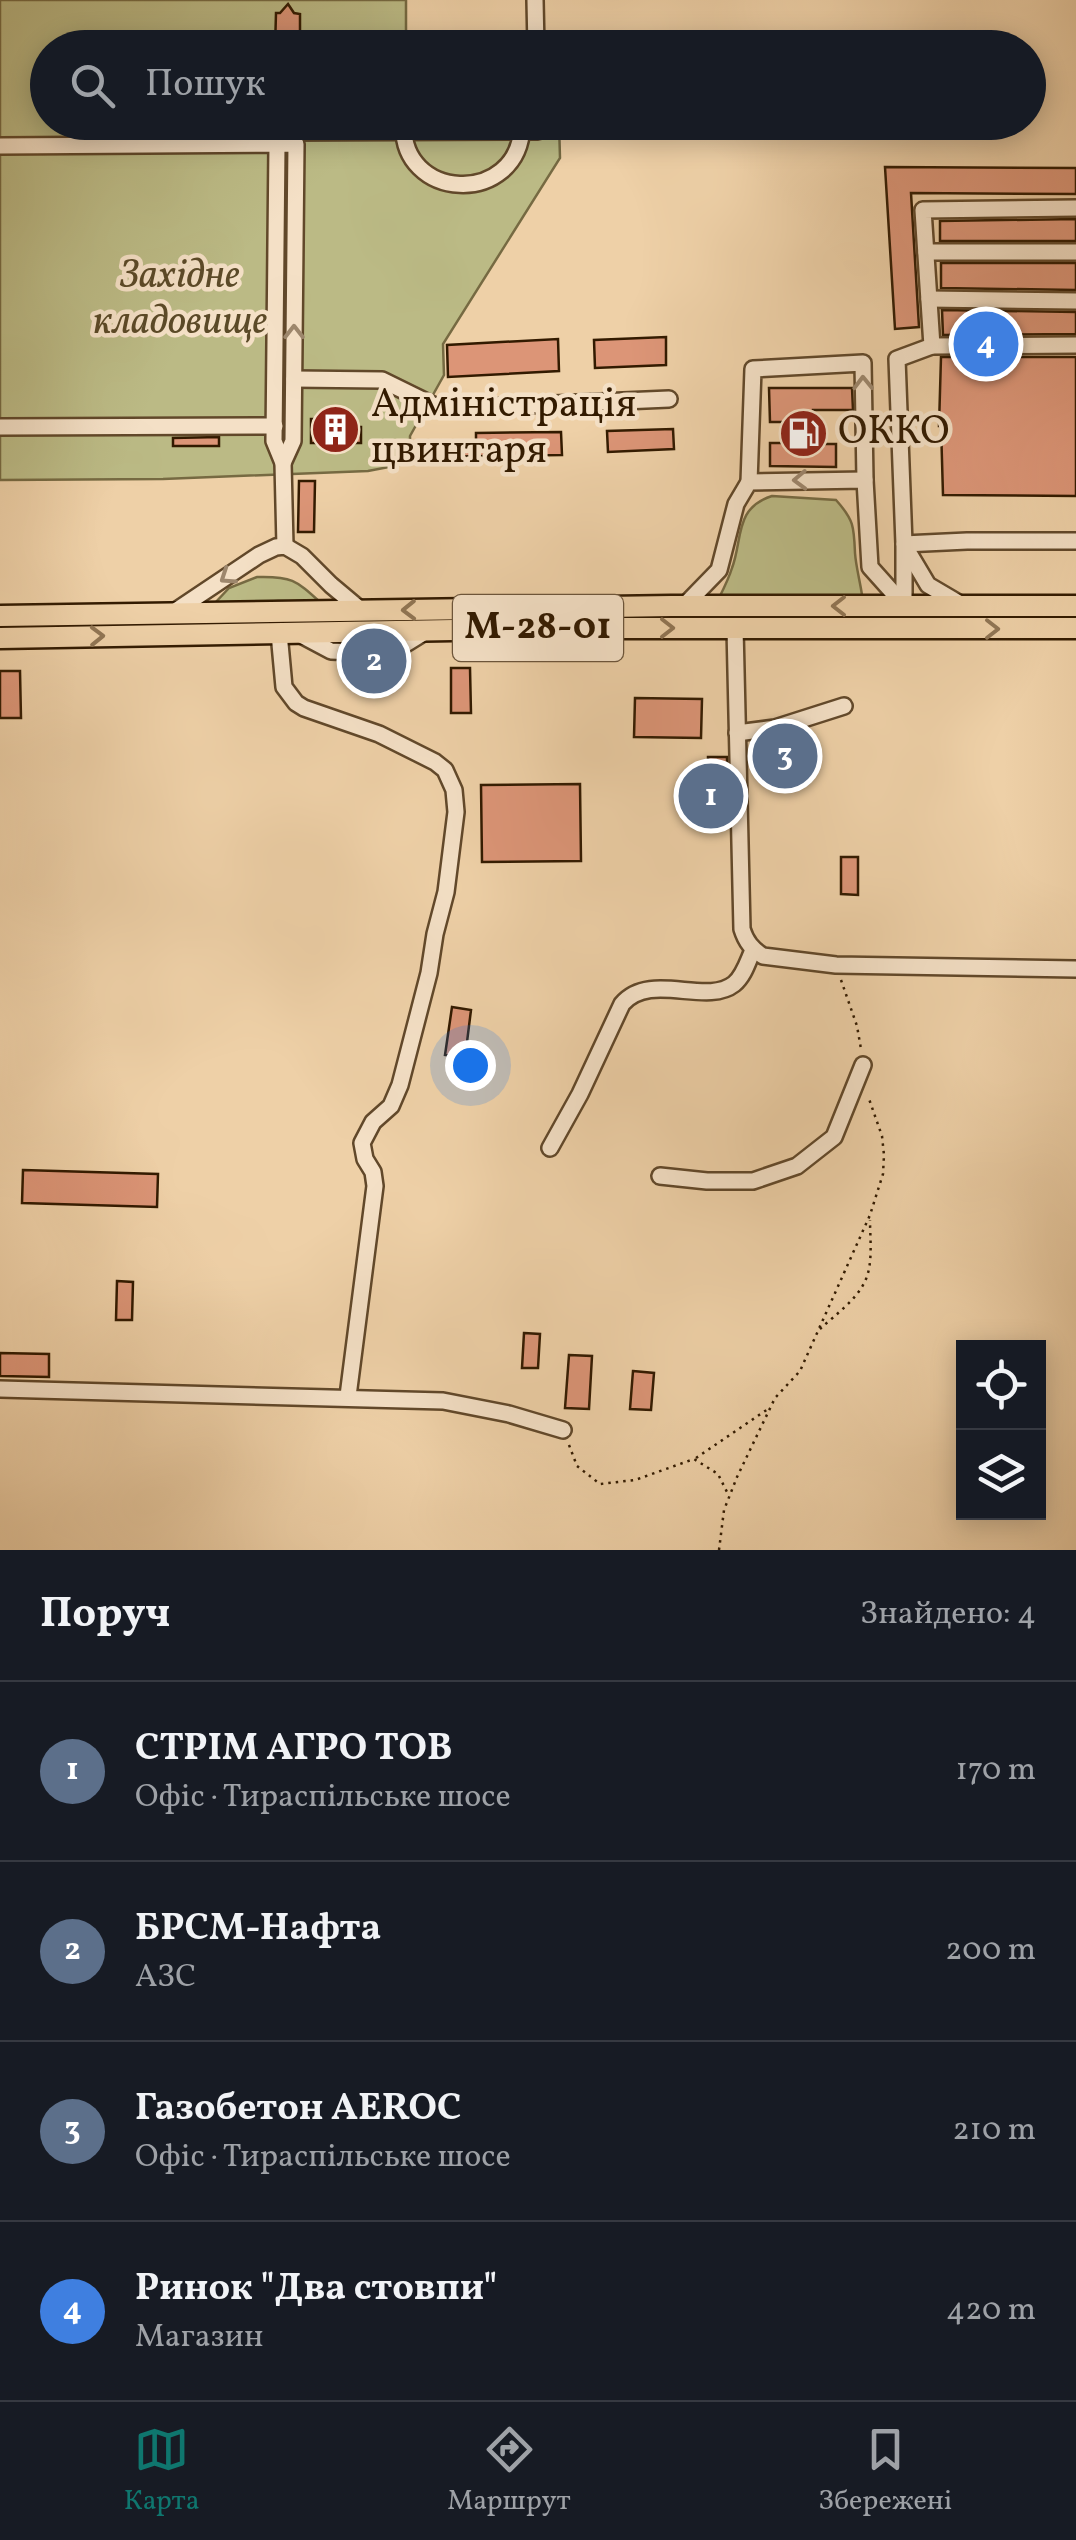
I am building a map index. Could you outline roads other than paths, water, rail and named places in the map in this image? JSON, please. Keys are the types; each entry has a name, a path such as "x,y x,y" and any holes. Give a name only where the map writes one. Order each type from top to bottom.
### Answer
{"highway":[{"name":"М-28-01","path":"0,616 684,606 1076,606"},
{"name":"М-28-01","path":"0,638 428,630 1076,628"}],"street":[{"path":"535,0 536,30"},
{"path":"0,146 214,140"},
{"path":"283,463 293,441 294,379 286,140"},
{"path":"285,546 283,463 274,441 274,426 286,140"},
{"path":"406,140 419,167 434,179 453,185 491,179 507,167 519,140"},
{"path":"932,346 923,210 1076,208"},
{"path":"926,252 1076,252"},
{"path":"929,299 1076,301"},
{"path":"904,605 897,359 932,346 1076,346"},
{"path":"684,606 719,570 736,504 749,482 752,369 863,363 870,567 904,605"},
{"path":"294,379 382,380 441,409 670,399"},
{"path":"0,427 274,426"},
{"path":"749,482 865,480"},
{"path":"904,544 1076,542"},
{"path":"904,544 928,585 962,606"},
{"path":"172,614 259,555 285,546 302,556 362,610"},
{"path":"735,628 742,929 753,950 764,956 836,964 1076,969"},
{"path":"394,651 428,630"},
{"path":"348,1396 374,1186 362,1144 373,1122 391,1106 400,1085 430,973 446,892 456,800 450,780 436,762 379,734 304,708 289,697 281,675 287,632 331,651 355,652"},
{"path":"738,734 775,728 844,706"},
{"path":"550,1148 628,996 645,989 723,990 738,980 753,950"},
{"path":"660,1176 753,1182 798,1166 834,1137 863,1065"},
{"path":"0,1388 443,1400 564,1430"}],"tunnel":[{"path":"355,652 394,651"}],"place":[{"name":"Ринок \"Два стовпи\"","path":"986,344"},
{"name":"Адміністрація цвинтаря","path":"336,429"},
{"name":"ОККО","path":"803,433"},
{"name":"БРСМ-Нафта","path":"374,661"},
{"name":"Газобетон AEROC","path":"785,756"},
{"name":"СТРІМ АГРО ТОВ","path":"711,796"}],"park label":[{"name":"Західне кладовище","path":"180,300"}]}
